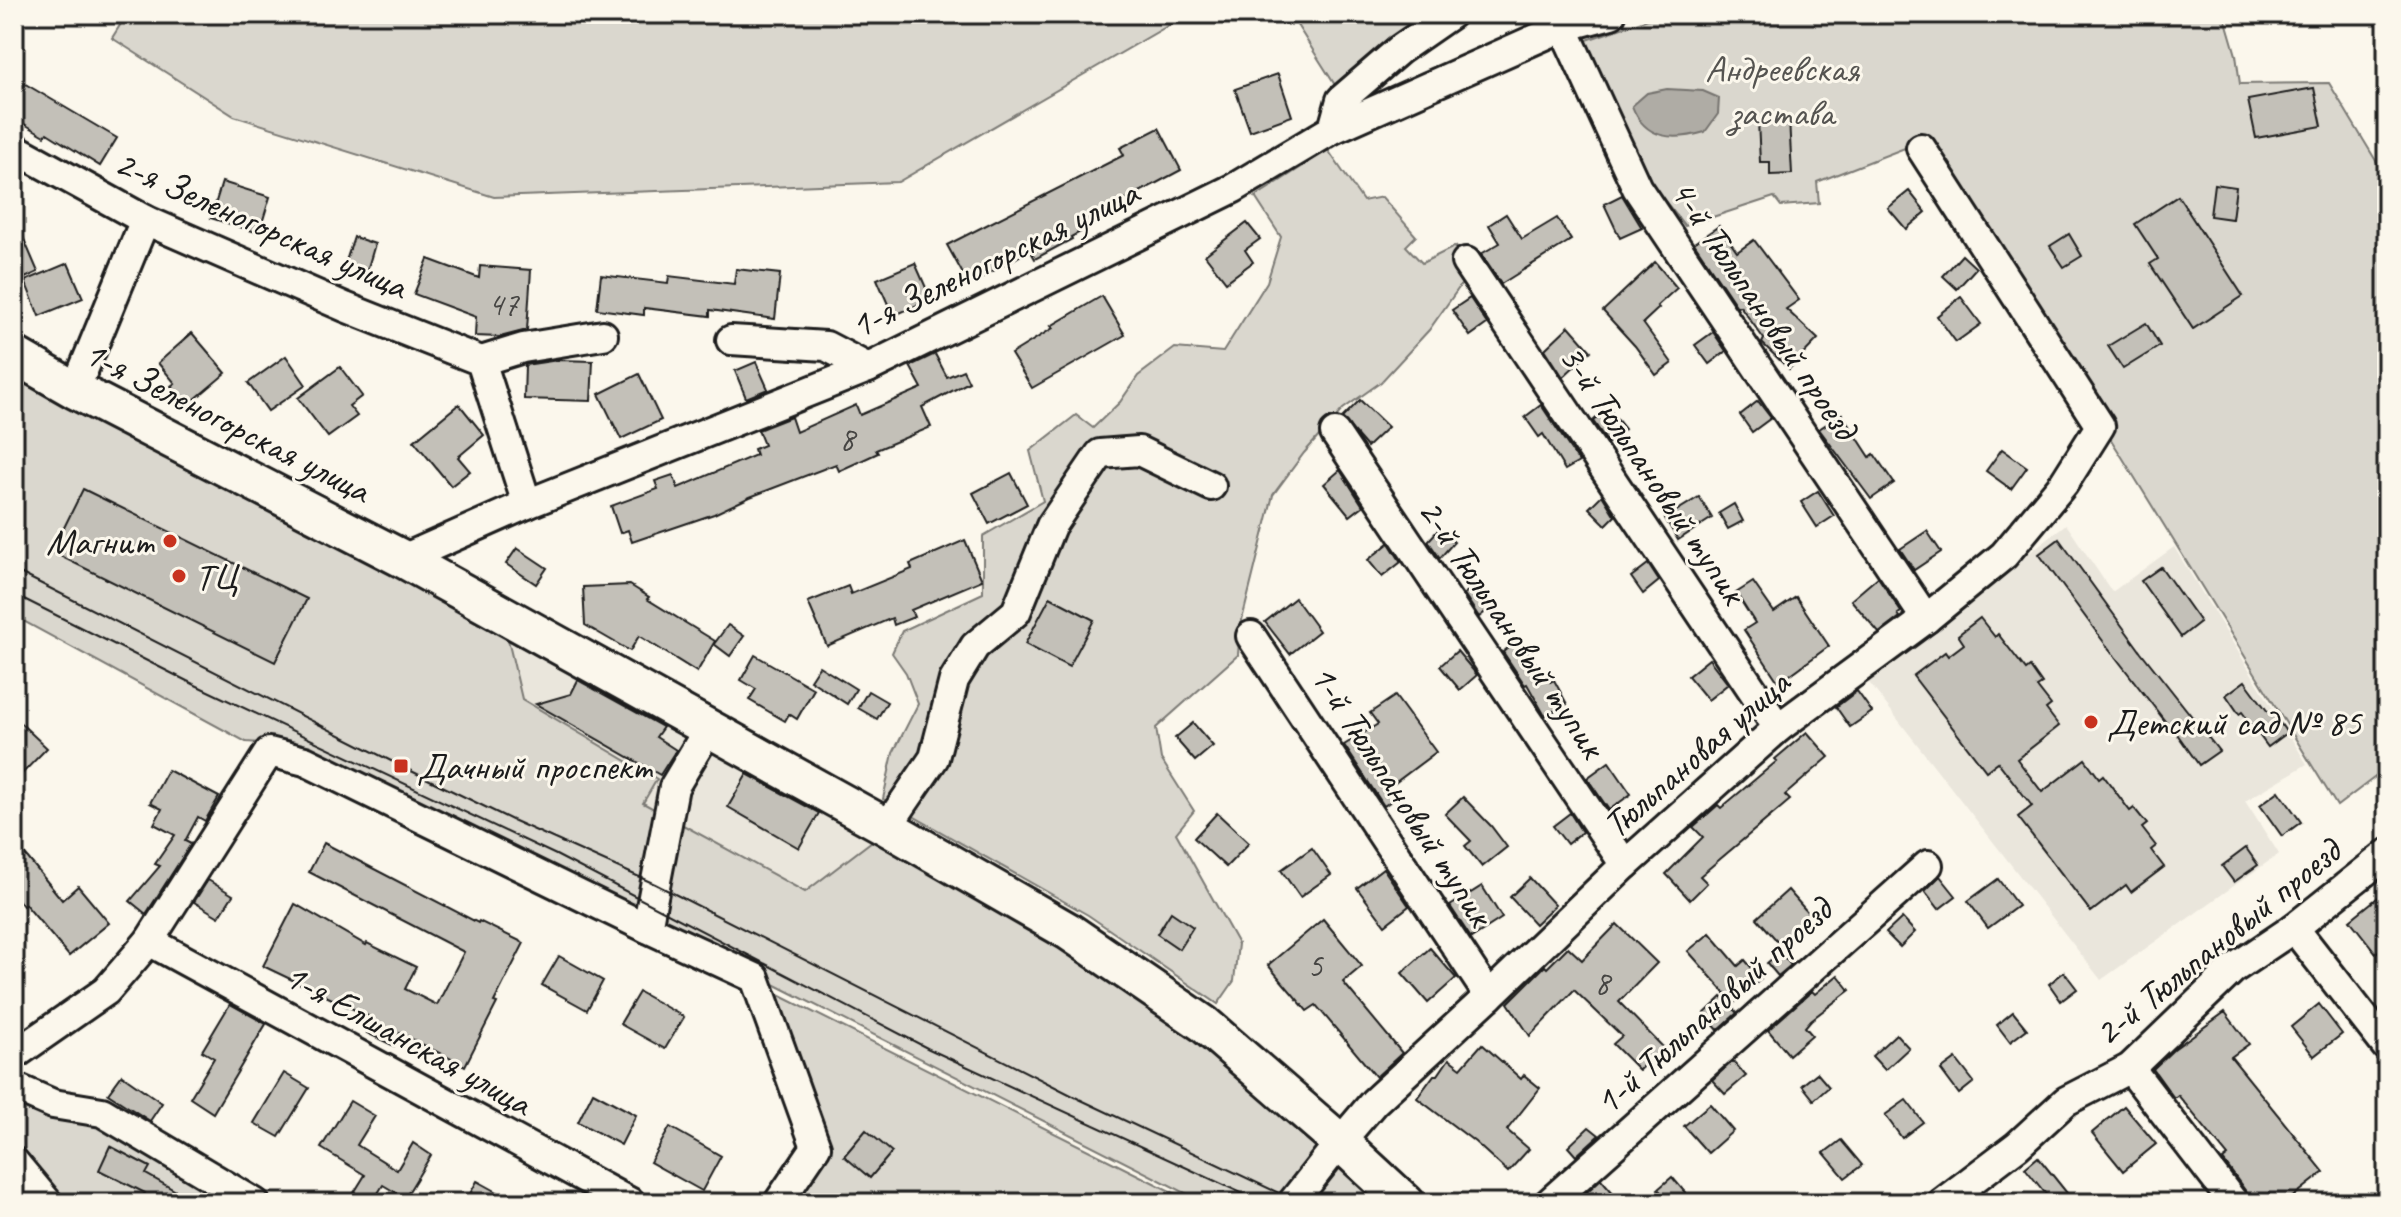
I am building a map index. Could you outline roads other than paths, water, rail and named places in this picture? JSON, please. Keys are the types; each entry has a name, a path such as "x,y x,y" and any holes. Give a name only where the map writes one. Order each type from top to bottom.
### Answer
{"main road":[{"name":"1-я Зеленогорская улица","path":"14,355 75,390 403,559 1068,931 1204,1024 1406,1203"}],"street":[{"path":"1333,129 1341,100 1399,50 1451,14"},
{"name":"1-я Зеленогорская улица","path":"403,559 527,504 868,368 1234,188 1333,129 1563,27 1611,14"},
{"name":"4-й Тюльпановый проезд","path":"1563,27 1637,188 1926,619"},
{"name":"2-я Зеленогорская улица","path":"14,148 145,220 345,307 481,361"},
{"name":"Тюльпановая улица","path":"1292,1203 1374,1102 1625,865 1778,728 1926,619 2004,555 2064,483 2100,426 1921,148"},
{"path":"75,390 145,220"},
{"name":"3-й Тюльпановый тупик","path":"1466,262 1778,728"},
{"path":"527,504 481,361 523,348 603,335"},
{"path":"731,340 826,346 868,368"},
{"name":"2-й Тюльпановый тупик","path":"1335,433 1625,865"},
{"path":"887,827 934,758 954,680 975,646 1016,612 1051,526 1100,454 1139,451 1211,486"},
{"name":"1-й Тюльпановый тупик","path":"1251,636 1489,996"},
{"path":"647,928 674,787 709,728"},
{"path":"14,1055 106,991 149,941 269,752 305,761 755,978 816,1147 778,1203"},
{"name":"2-й Тюльпановый проезд","path":"1942,1203 2017,1146 2066,1101 2130,1068 2233,969 2294,928 2387,854"},
{"name":"1-й Тюльпановый проезд","path":"1549,1203 1928,865"},
{"path":"2294,928 2387,1047"},
{"name":"1-я Елшанская улица","path":"149,941 631,1203"},
{"path":"2130,1068 2234,1203"},
{"path":"14,1087 53,1104 102,1112 255,1203"},
{"path":"14,1162 48,1203"}],"tram line":[{"path":"14,570 401,766 655,884 1079,1099 1300,1203"},
{"path":"14,594 187,681 556,855 929,1049 1263,1203"}],"place":[{"name":"Магнит","path":"170,541"},
{"name":"ТЦ","path":"179,576"},
{"name":"Детский сад № 85","path":"2091,722"},
{"name":"Дачный проспект","path":"401,766"}],"park label":[{"name":"Андреевская застава","path":"1782,90"}]}
